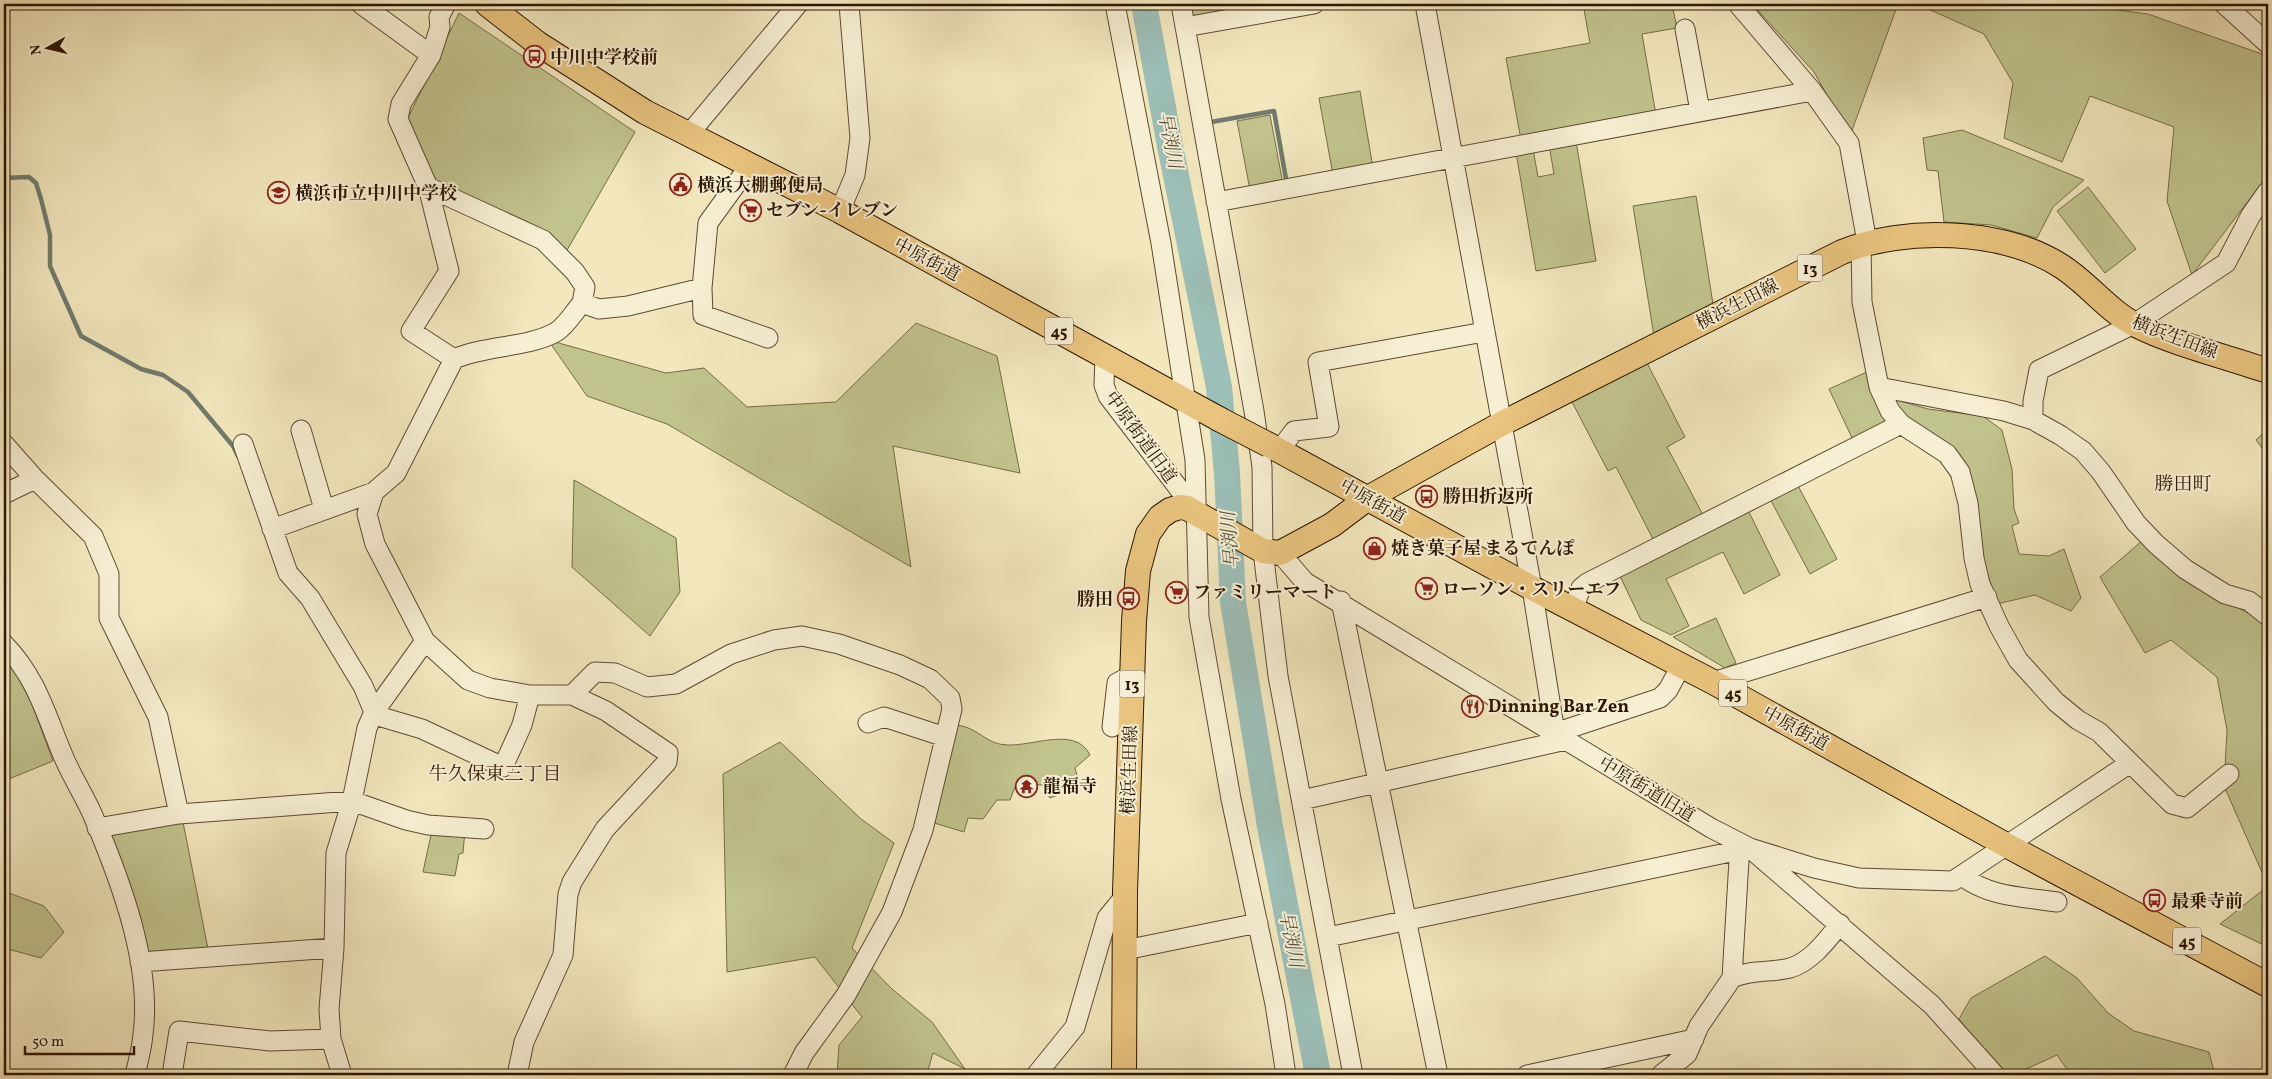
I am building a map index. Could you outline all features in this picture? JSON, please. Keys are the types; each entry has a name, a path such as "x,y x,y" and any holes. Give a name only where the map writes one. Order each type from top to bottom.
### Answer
{"main road":[{"name":"中原街道","path":"487,4 537,43 644,112 840,212 1188,402"},
{"name":"横浜生田線","path":"1266,550 1332,525 1368,498 1501,424 1864,243 1887,238 1932,236 2004,242 2032,252 2060,266 2134,324 2268,371"},
{"name":"45","path":"1188,402 1274,448"},
{"name":"中原街道","path":"1274,448 1532,588 1574,608 1713,682 2006,845 2268,985"},
{"name":"横浜生田線","path":"1124,1075 1125,896 1132,675 1138,571 1148,534 1160,518 1170,510 1180,507 1200,514"},
{"name":"13","path":"1200,514 1266,550"}],"street":[{"path":"361,4 431,55"},
{"path":"446,4 439,17 440,27 431,55 401,104 398,119 428,187 449,271 411,331 454,359"},
{"path":"689,134 798,4"},
{"path":"840,212 855,175 859,157 860,138 849,4"},
{"path":"1115,4 1162,243 1188,402 1200,514 1199,617 1231,799 1258,923 1286,1075"},
{"path":"1181,4 1261,457 1266,550 1278,676 1353,1075"},
{"path":"1185,27 1314,4"},
{"path":"1425,4 1560,736"},
{"path":"1738,4 1812,91 1849,143 1864,243 1862,302 1879,387 1890,411 1901,424 1947,454 1960,472 1968,503 1974,558 1980,584 1999,626 2018,660 2056,702 2078,720 2099,732 2172,804 2187,808 2229,774"},
{"path":"2224,4 2268,44"},
{"path":"1685,29 1700,111"},
{"path":"1216,202 1812,91"},
{"path":"750,165 708,223 702,288 703,314 768,338"},
{"path":"272,529 374,492 396,473 454,359 468,353 543,337 557,331 582,303 585,287 575,272 543,240 428,187"},
{"path":"2033,420 2033,401 2039,370 2134,324 2226,263 2251,215 2268,191"},
{"path":"582,303 599,309 628,306 702,288"},
{"path":"1274,448 1294,431 1329,427 1318,362 1484,332"},
{"name":"中原街道旧道","path":"1105,356 1104,386 1108,396 1200,514"},
{"path":"1879,387 1978,405 2033,420 2083,451 2101,472 2136,524 2185,569 2225,594 2249,601 2268,616"},
{"path":"1574,608 1581,588 1586,583 1901,424"},
{"path":"301,430 324,509"},
{"path":"4,444 35,479 94,536 109,574 109,618 158,716 179,814"},
{"path":"243,444 288,573 310,598 363,686 374,712 378,716 422,729 503,767 522,725 530,695"},
{"path":"4,494 35,479"},
{"path":"374,492 367,514 375,544 424,641 468,680 490,688 530,695 572,695 606,711 668,753 667,762 605,829 572,882 568,894 562,955 524,1042 517,1075"},
{"name":"中原街道旧道","path":"1266,550 1305,582 1341,602 1743,847 1814,868 1859,878 1946,882 1962,876"},
{"path":"1713,682 1987,597"},
{"path":"1341,602 1438,1075"},
{"path":"572,695 595,672 615,673 648,687 676,684 731,654 774,640 802,636 839,644 900,665 930,678 950,698 952,709 923,830 892,912 846,996 804,1054 793,1075"},
{"path":"342,1075 332,1039 329,1009 334,948 336,853 352,801 367,728 374,712 424,641"},
{"path":"4,644 16,656 34,684 50,718 62,754 95,818 118,878 140,962 144,998 144,1034 135,1075"},
{"path":"1302,800 1560,736 1660,698 1668,690 1681,666"},
{"path":"1112,727 1117,683 1132,675"},
{"path":"868,723 884,717 945,738"},
{"path":"2057,902 1991,892 1977,888 1962,876 2130,762"},
{"path":"98,828 179,814 352,801 406,820 428,825 484,829"},
{"path":"1328,937 1743,847 1840,924 1932,1005 1995,1075"},
{"path":"1661,1075 1687,1054 1700,1026 1732,978 1743,847"},
{"path":"1036,1075 1075,1027 1107,918 1125,896"},
{"path":"1125,950 1258,923"},
{"path":"1732,978 1756,970 1791,968 1817,951 1840,924"},
{"path":"140,962 334,948"},
{"path":"172,1075 179,1030 270,1041 332,1039"},
{"path":"1527,1075 1694,1039"}],"green space":[{"path":"1186,4 1257,4 1258,11 1189,23"},
{"path":"1583,4 1672,4 1677,28 1642,34 1656,115 1521,140 1506,58 1590,43"},
{"path":"1752,4 1898,4 1850,136 1814,72"},
{"path":"1917,4 2109,4 2110,9 2148,14 2262,54 2268,61 2268,175 2192,275 2167,201 2174,127 2090,96 2062,162 2004,138 2013,83 1984,34"},
{"name":"横浜市立中川中学校","path":"459,13 635,132 566,252 429,182 406,122"},
{"path":"1360,91 1373,168 1333,175 1319,98"},
{"path":"1270,115 1283,184 1250,190 1237,121"},
{"path":"1962,130 2084,180 2053,207 2037,238 1991,225 1944,222 1938,171 1927,170 1923,138"},
{"path":"1576,141 1596,261 1536,271 1516,152 1533,149 1538,177 1554,174 1549,145"},
{"path":"2088,187 2136,249 2105,273 2057,211"},
{"path":"1696,196 1713,304 1654,336 1633,206"},
{"path":"916,323 997,356 1020,473 893,446 911,567 667,424 587,396 548,340 666,373 704,368 747,407 836,402"},
{"path":"1646,361 1685,437 1667,447 1703,515 1654,541 1616,467 1608,471 1571,400"},
{"path":"1869,371 1891,422 1854,442 1829,389"},
{"path":"1890,398 1928,409 1983,416 2002,430 2012,469 2014,509 2019,523 2012,526 2019,554 2049,556 2064,549 2081,598 2071,611 2035,595 1997,604 1977,540 1973,498 1901,415"},
{"path":"2268,429 2268,456 2256,440"},
{"path":"574,480 676,538 680,592 650,636 572,567"},
{"path":"1796,482 1837,559 1810,574 1769,497"},
{"path":"1747,508 1780,575 1744,594 1723,552 1666,579 1689,626 1671,635 1641,620 1618,572"},
{"path":"2142,541 2199,586 2268,624 2268,886 2224,786 2227,730 2217,677 2171,640 2145,653 2100,577"},
{"path":"1716,618 1736,663 1725,668 1673,637"},
{"path":"4,658 9,659 32,704 53,761 4,781"},
{"path":"955,725 963,726 1000,744 1018,745 1054,739 1075,741 1084,746 1090,755 1075,768 1080,787 1050,798 1042,785 1016,784 1010,800 997,800 983,819 968,818 964,832 931,822"},
{"path":"780,742 861,819 894,843 852,948 892,989 932,1022 965,1069 933,1053 928,1070 922,1075 837,1075 839,1045 862,1017 815,957 727,972 723,774"},
{"path":"183,822 208,949 142,953 106,833"},
{"path":"432,830 465,830 463,853 459,854 455,876 423,872"},
{"path":"4,864 8,865 9,893 44,906 64,932 41,958 4,948"},
{"path":"2268,886 2268,947 2220,924"},
{"path":"2045,956 2077,978 2108,1013 2134,1031 2209,1052 2215,1075 2071,1075 2057,1055 2013,1075 2005,1075 1959,1019 1971,998"}],"waterway":[{"name":"早渕川","path":"1144,4 1170,146 1219,387 1227,473 1233,602 1271,832 1318,1075"},
{"path":"4,105 4,123"},
{"path":"1211,122 1274,111 1286,179"},
{"path":"4,178 29,177 36,183 50,235 50,266 81,336 141,369 163,375 188,392 233,446 238,456"}],"place":[{"name":"中川中学校前","path":"534,57"},
{"name":"横浜大棚郵便局","path":"681,185"},
{"name":"横浜市立中川中学校","path":"279,193"},
{"name":"セブン-イレブン","path":"750,210"},
{"name":"勝田折返所","path":"1427,496"},
{"name":"焼き菓子屋 まるてんぽ","path":"1375,548"},
{"name":"ローソン・スリーエフ","path":"1426,589"},
{"name":"ファミリーマート","path":"1177,592"},
{"name":"勝田","path":"1129,599"},
{"name":"Dinning Bar Zen","path":"1472,706"},
{"name":"龍福寺","path":"1027,786"},
{"name":"最乗寺前","path":"2155,901"}],"district":[{"name":"勝田町","path":"2183,483"},
{"name":"牛久保東三丁目","path":"495,773"}]}
